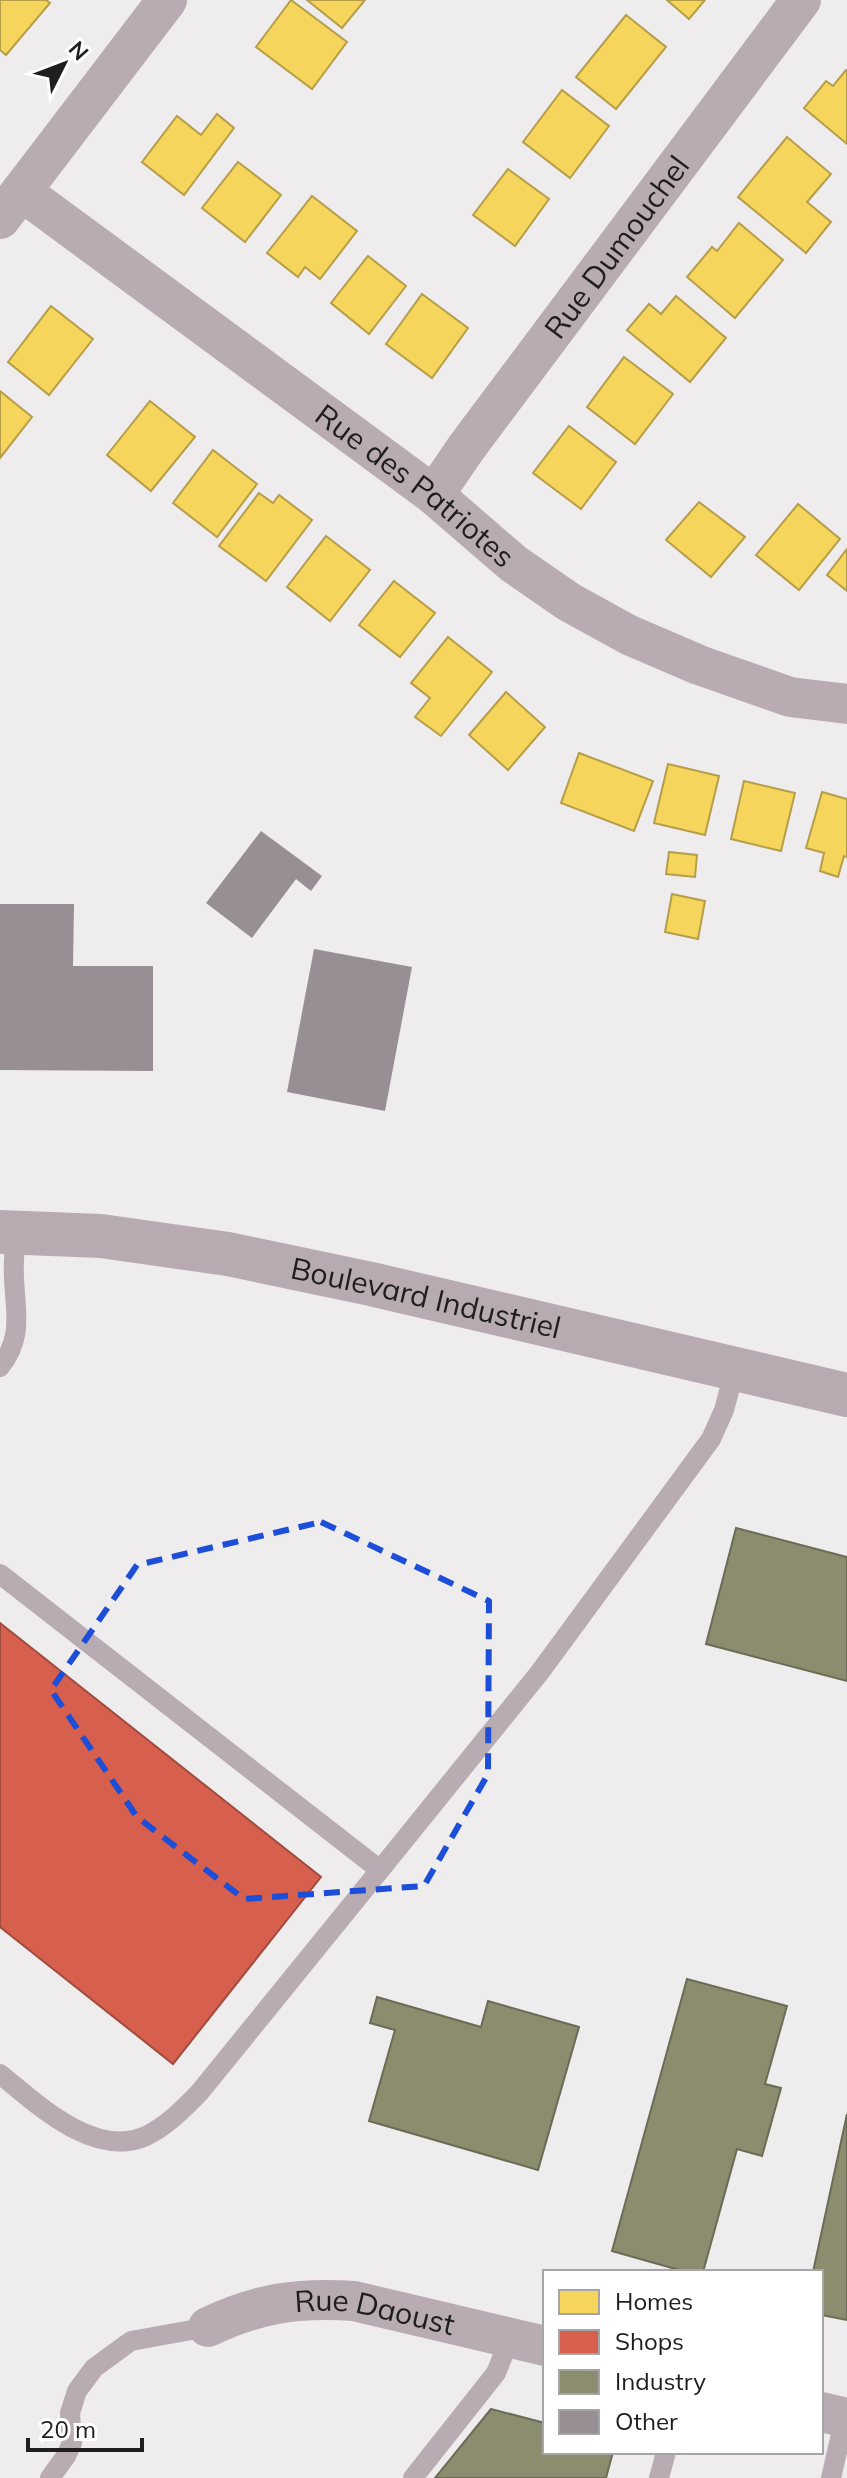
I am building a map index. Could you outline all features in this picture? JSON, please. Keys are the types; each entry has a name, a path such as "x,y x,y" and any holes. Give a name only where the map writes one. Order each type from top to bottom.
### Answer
{"street":[{"path":"11,205 167,0"},
{"name":"Rue Dumouchel","path":"434,495 801,0"},
{"name":"Rue des Patriotes","path":"11,205 434,495 514,564 569,602 629,635 699,665 790,697 847,704"},
{"name":"Boulevard Industriel","path":"8,1232 114,1238 228,1254 371,1284 847,1395"},
{"name":"Rue Daoust","path":"208,2327 241,2314 308,2298 354,2301 528,2342"}],"lane":[{"path":"0,1367 11,1353 16,1335 8,1232"},
{"path":"0,2074 59,2121 108,2140 133,2140 146,2136 166,2124 199,2093 540,1672 697,1460 719,1423 735,1369"},
{"path":"0,1574 380,1870"},
{"path":"50,2478 72,2443 70,2413 77,2391 94,2368 131,2341 208,2327"},
{"path":"413,2478 496,2373 528,2342"},
{"path":"831,2478 838,2416"},
{"path":"659,2478 665,2454"}],"highlighted area":[{"path":"321,1522 489,1601 488,1774 424,1886 244,1899 137,1817 51,1690 137,1565"}],"building: Homes":[{"path":"0,0 46,0 50,3 6,55 0,50"},
{"path":"291,0 347,42 312,89 256,47"},
{"path":"307,0 365,0 342,28"},
{"path":"667,0 705,0 689,19"},
{"path":"626,15 666,47 616,109 576,77"},
{"path":"846,70 847,144 804,108 826,81 833,86"},
{"path":"562,90 609,126 570,178 523,142"},
{"path":"217,114 234,128 184,195 142,162 177,116 201,135"},
{"path":"787,137 831,174 807,202 831,222 806,253 738,197"},
{"path":"238,162 281,195 245,242 202,208"},
{"path":"508,169 549,199 515,246 473,215"},
{"path":"312,196 357,231 320,279 305,267 298,277 267,253"},
{"path":"739,223 783,260 735,318 687,277 712,247 717,251"},
{"path":"368,256 406,286 369,334 331,303"},
{"path":"422,294 468,328 432,378 386,344"},
{"path":"676,296 726,338 690,382 627,330 649,304 661,314"},
{"path":"51,306 93,339 49,395 8,362"},
{"path":"624,357 673,394 635,444 587,407"},
{"path":"0,391 32,417 0,458"},
{"path":"150,401 195,437 151,491 107,455"},
{"path":"569,426 616,462 581,509 533,473"},
{"path":"213,450 257,484 217,537 173,503"},
{"path":"259,493 273,503 279,495 312,520 266,581 219,546"},
{"path":"699,502 745,537 711,577 666,540"},
{"path":"798,504 840,539 799,590 756,555"},
{"path":"326,536 370,570 330,621 287,587"},
{"path":"847,549 847,591 827,575"},
{"path":"394,581 435,613 400,657 359,625"},
{"path":"448,637 492,672 441,736 415,717 430,698 411,683"},
{"path":"506,692 545,727 508,770 469,735"},
{"path":"579,753 653,781 634,831 561,803"},
{"path":"668,764 719,776 705,835 654,823"},
{"path":"744,781 795,793 781,851 731,839"},
{"path":"822,792 847,799 847,857 844,856 838,877 820,871 824,853 806,848"},
{"path":"669,852 697,855 695,877 666,874"},
{"path":"672,894 705,901 698,939 665,932"}],"building: Shops":[{"path":"0,1623 321,1877 173,2064 0,1927"}],"building: Industry":[{"path":"736,1528 847,1557 847,1681 706,1644"},
{"path":"687,1979 787,2006 765,2084 781,2088 762,2156 737,2149 704,2270 679,2270 612,2251"},
{"path":"377,1997 481,2027 488,2001 579,2027 538,2170 369,2121 395,2030 370,2023"},
{"path":"847,2114 847,2320 823,2315 823,2270 813,2270"},
{"path":"491,2409 543,2422 543,2454 612,2454 606,2478 435,2478"}],"building: Other":[{"path":"261,831 322,876 311,891 296,879 252,938 206,903"},
{"path":"0,904 74,904 73,966 153,966 153,1071 0,1070"},
{"path":"314,949 412,967 385,1111 287,1092"}]}
